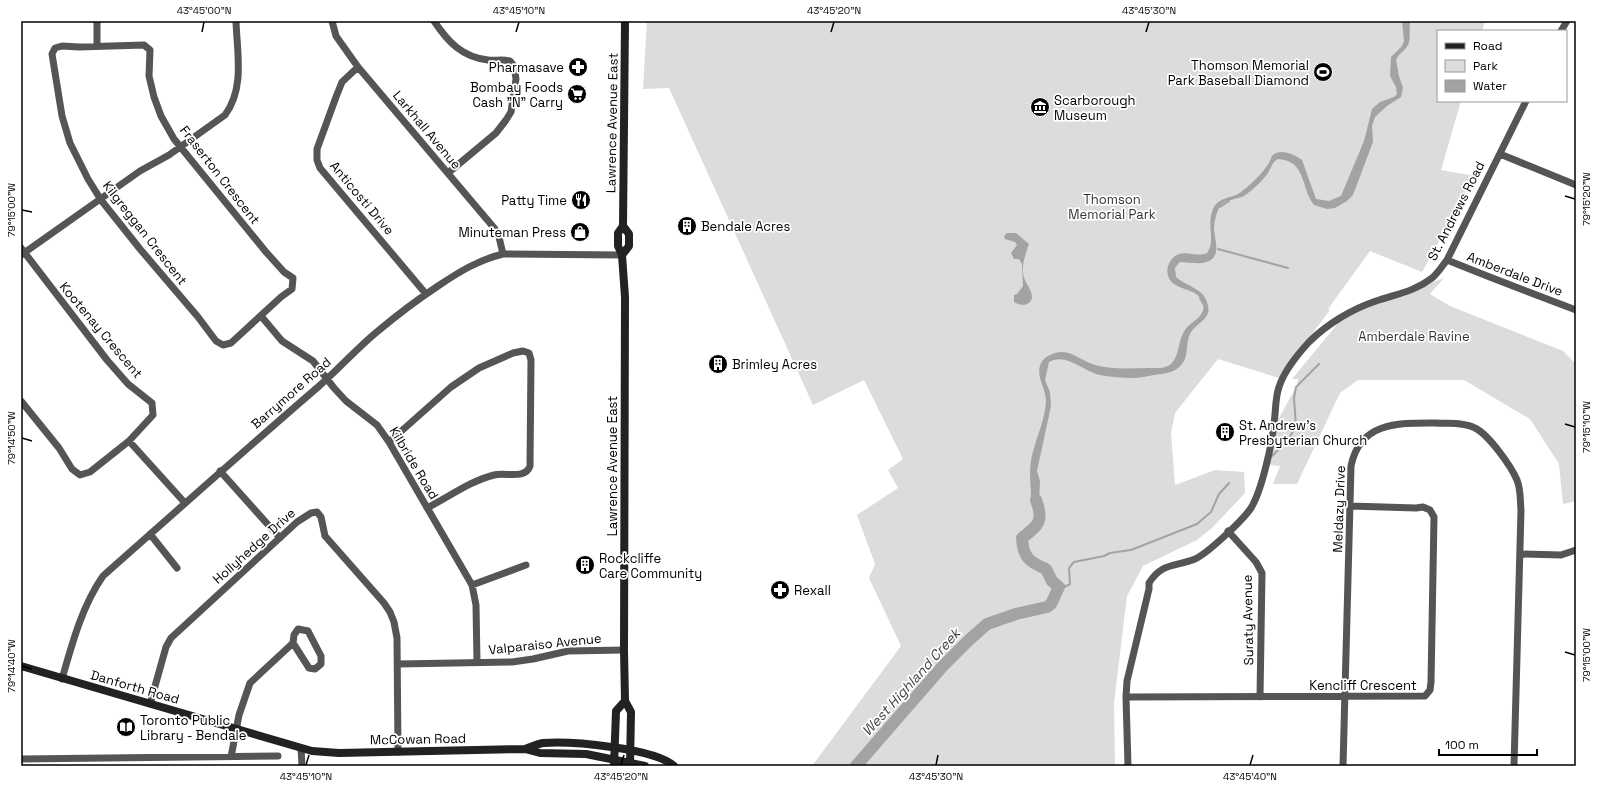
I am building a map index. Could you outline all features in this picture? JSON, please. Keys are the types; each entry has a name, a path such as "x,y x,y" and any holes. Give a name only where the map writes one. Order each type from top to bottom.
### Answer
{"main road":[{"name":"Lawrence Avenue East","path":"625,21 623,226 629,234 629,246 622,255 625,296 624,650 625,701 631,712 630,764"},
{"name":"Danforth Road","path":"21,666 312,751"},
{"path":"614,762 616,711 625,701"},
{"name":"McCowan Road","path":"525,749 541,743 587,744 631,751 668,760 674,766"},
{"name":"McCowan Road","path":"312,751 332,753 525,749 540,753 586,754 614,762 645,766"}],"street":[{"path":"97,21 97,46"},
{"path":"22,252 101,200 140,171 180,147 225,115 235,98 238,88 236,21"},
{"name":"Larkhall Avenue","path":"332,21 339,41 358,67 495,229 499,237 503,254"},
{"path":"434,21 444,36 458,50 470,57 489,61 510,61 515,70 514,93 510,112 502,127 448,173"},
{"name":"Fraserton Crescent","path":"97,46 144,45 150,50 149,76 154,97 161,116 180,147 266,252 284,272 293,278 292,289 261,316"},
{"name":"Kilgreggan Crescent","path":"97,46 62,46 55,48 52,54 62,116 70,143 88,179 101,200 216,341 223,345 231,344 244,330 261,316"},
{"name":"Anticosti Drive","path":"358,67 342,82 317,149 317,160 320,168 426,294"},
{"name":"St. Andrews Road","path":"1128,766 1127,681 1149,589 1149,583 1162,569 1194,560 1203,555 1241,520 1254,500 1268,455 1279,387 1288,369 1309,342 1351,312 1375,301 1406,293 1435,276 1447,260 1526,102"},
{"path":"1500,154 1576,185"},
{"name":"Kootenay Crescent","path":"21,401 59,448 72,469 80,475 90,472 129,441 153,415 152,403 128,384 116,371 22,252"},
{"name":"Barrymore Road","path":"62,679 79,624 96,585 103,576 220,471 327,379 377,332 426,294 474,264 503,254 622,255"},
{"name":"Amberdale Drive","path":"1447,260 1458,266 1489,276 1576,310"},
{"name":"Kilbride Road","path":"261,316 282,341 313,361 346,401 377,425 388,442 472,585 476,605 477,662"},
{"path":"388,442 451,387 479,368 514,353 522,351 529,352 531,360 530,466 528,471 517,475 495,475 478,481 427,508"},
{"name":"Meldazy Drive","path":"1343,766 1350,506 1353,458 1362,442 1370,434 1389,424 1398,423 1471,426 1488,438 1516,479 1520,492 1520,554 1514,766"},
{"path":"129,441 185,503"},
{"path":"220,471 280,538"},
{"name":"Kencliff Crescent","path":"1126,697 1425,696 1430,690 1435,527 1434,517 1428,508 1350,506"},
{"name":"Hollyhedge Drive","path":"150,704 166,647 171,638 306,515 317,512 322,517 325,536 390,612 394,622 397,638 398,664 398,752"},
{"name":"Suraty Avenue","path":"1228,531 1256,562 1262,573 1260,697"},
{"path":"150,534 177,568"},
{"path":"1520,554 1561,555 1576,550"},
{"path":"472,585 526,565"},
{"path":"231,757 236,730 250,683 293,643 294,635 298,629 308,631 322,656 321,664 315,669 309,668 293,643"},
{"name":"Valparaiso Avenue","path":"398,664 521,661 568,651 624,650"},
{"path":"301,748 302,766"},
{"path":"21,759 68,763 278,756"}],"green space":[{"name":"Thomson Memorial Park","path":"647,21 1485,21 1482,30 1437,30 1437,102 1461,102 1441,170 1475,176 1422,272 1370,251 1328,309 1330,310 1279,378 1218,359 1175,413 1171,433 1175,485 1215,470 1244,472 1245,493 1213,527 1197,540 1143,566 1127,596 1114,703 1115,766 812,766 901,646 869,578 875,564 857,515 898,488 888,470 903,459 864,380 813,405 669,88 643,89"},
{"name":"Amberdale Ravine","path":"1444,278 1430,294 1450,306 1563,351 1576,364 1576,501 1563,504 1559,464 1530,419 1464,380 1358,380 1340,393 1297,484 1273,484 1280,466 1270,465 1278,420 1297,385 1298,379 1292,379 1344,316"}],"water":[{"path":"1402,21 1410,21 1410,37 1407,47 1396,60 1403,88 1401,97 1387,106 1375,117 1372,126 1373,142 1353,195 1347,201 1335,208 1327,209 1314,205 1302,176 1294,164 1278,159 1273,163 1264,178 1253,189 1241,197 1225,202 1219,208 1214,224 1216,250 1213,258 1202,263 1180,262 1174,269 1174,275 1178,279 1199,291 1206,300 1208,306 1206,318 1191,332 1188,338 1185,359 1176,370 1163,374 1138,378 1125,378 1100,375 1062,359 1049,362 1045,380 1050,392 1051,406 1037,471 1040,481 1039,501 1031,499 1031,460 1044,416 1046,401 1046,396 1039,373 1041,363 1050,355 1066,352 1095,365 1109,368 1158,368 1172,363 1175,359 1183,334 1200,316 1203,304 1199,296 1195,293 1174,284 1171,281 1167,270 1172,259 1183,253 1199,255 1207,253 1211,243 1210,221 1213,209 1222,200 1241,192 1249,186 1263,171 1272,156 1276,153 1286,153 1302,160 1316,199 1329,201 1341,196 1364,141 1372,109 1380,102 1394,97 1397,94 1396,87 1390,76 1391,57 1402,46 1404,41"},
{"path":"1007,233 1016,233 1029,244 1023,271 1025,280 1031,291 1032,298 1029,303 1024,305 1014,302 1014,295 1017,294 1023,286 1022,264 1019,259 1014,259 1011,253 1017,245 1015,242 1005,239 1004,236"}],"waterway":[{"name":"West Highland Creek","path":"1220,207 1229,201"},
{"path":"1218,249 1288,268"},
{"name":"West Highland Creek","path":"1174,269 1175,276"},
{"name":"West Highland Creek","path":"1200,298 1204,305"},
{"path":"1271,457 1288,440 1296,426 1294,398 1296,387 1319,364"},
{"path":"1059,590 1070,584 1069,568 1074,562 1104,556 1110,553 1131,550 1197,524 1211,512 1219,494 1229,483"},
{"name":"West Highland Creek","path":"856,766 942,667 987,624 1016,614 1047,607 1051,604 1059,587 1052,581 1046,569 1035,564 1028,558 1024,550 1022,538 1036,526 1040,518 1036,500"}],"place":[{"name":"Pharmasave","path":"578,67"},
{"name":"Thomson Memorial Park Baseball Diamond","path":"1323,72"},
{"name":"Bombay Foods Cash \"N\" Carry","path":"577,94"},
{"name":"Scarborough Museum","path":"1040,107"},
{"name":"Patty Time","path":"581,200"},
{"name":"Bendale Acres","path":"687,226"},
{"name":"Minuteman Press","path":"580,232"},
{"name":"Brimley Acres","path":"718,364"},
{"name":"St. Andrew's Presbyterian Church","path":"1225,432"},
{"name":"Rockcliffe Care Community","path":"585,565"},
{"name":"Rexall","path":"780,590"},
{"name":"Toronto Public Library - Bendale","path":"126,727"}]}
